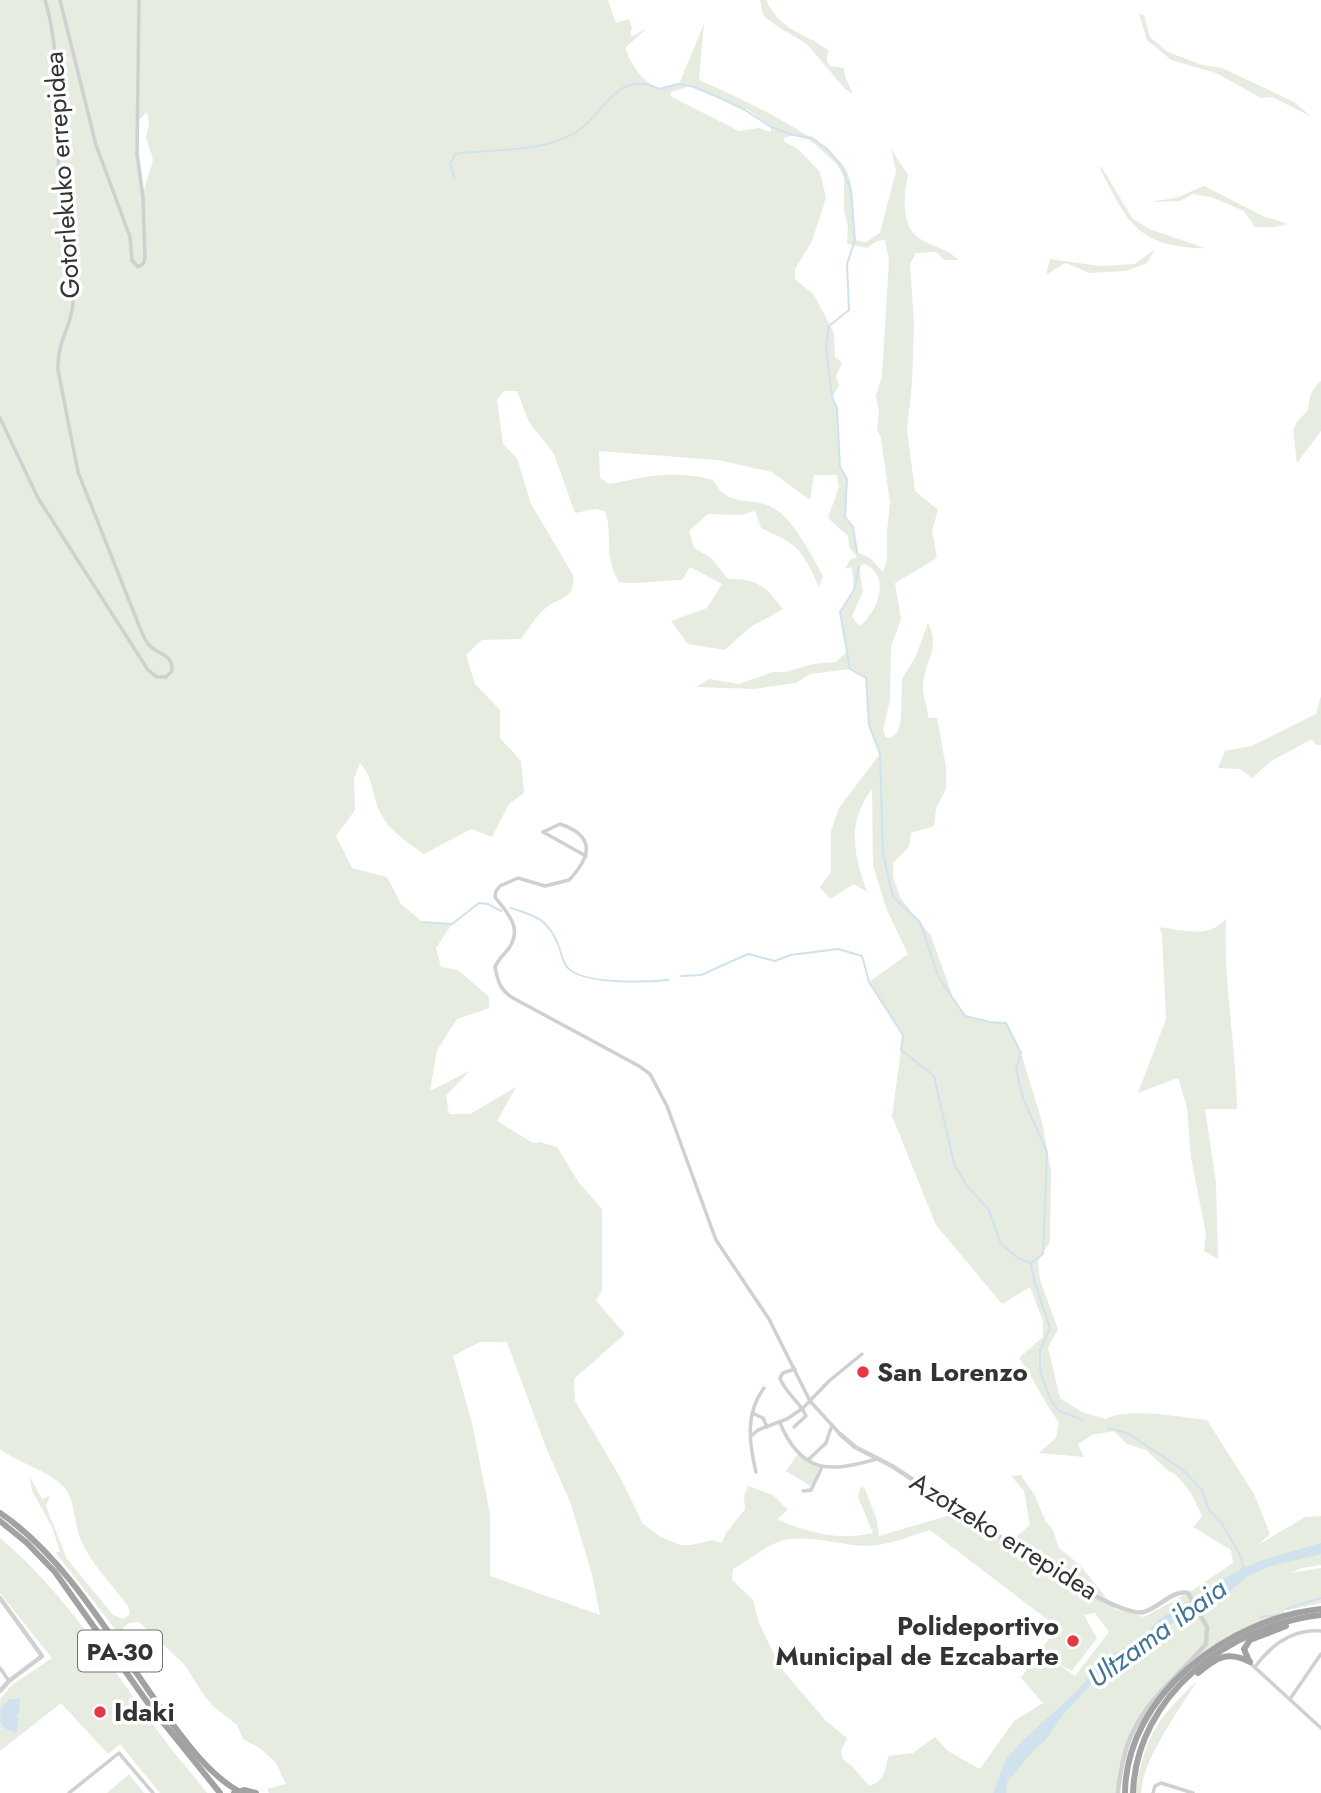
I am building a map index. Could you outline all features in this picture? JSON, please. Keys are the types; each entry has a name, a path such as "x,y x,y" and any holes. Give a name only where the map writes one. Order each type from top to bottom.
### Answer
{"highway":[{"name":"PA-30","path":"0,1513 26,1533 55,1563 179,1733 211,1770 236,1792 244,1790 256,1793"},
{"name":"PA-30","path":"0,1521 27,1543 55,1572 150,1706 220,1793"},
{"path":"1125,1793 1130,1761 1146,1719 1158,1701 1190,1668 1239,1632 1283,1616 1321,1609"},
{"path":"1133,1793 1139,1752 1151,1723 1186,1679 1222,1649 1260,1630 1321,1615"},
{"path":"1252,1665 1244,1649 1250,1640 1311,1616"},
{"path":"1163,1705 1203,1669 1223,1656 1239,1657 1252,1665"}],"street":[{"name":"Gotorlekuko errepidea","path":"0,418 38,498 62,537 148,670 157,677 166,677 172,671 172,663 169,657 148,644 138,624 79,472 58,370 62,335 71,319 73,280 58,166 53,30 45,0"},
{"name":"Gotorlekuko errepidea","path":"60,0 96,145 130,237 132,260 138,267 143,264 145,258 143,198 137,154 139,0"},
{"path":"587,856 543,832 560,824 577,831 587,848 587,856 569,880 545,886 518,878 500,886 496,891 495,897 509,913 514,929 510,947 498,959 495,967 502,991 650,1074 667,1106 716,1240 769,1319 810,1401 839,1433"},
{"path":"751,1436 780,1423 803,1408 829,1381 862,1354"},
{"path":"794,1369 783,1373 780,1378 806,1416 794,1427"},
{"path":"756,1472 750,1448 752,1413 754,1403 764,1388"},
{"path":"752,1413 762,1418 767,1427"},
{"path":"780,1423 799,1452 822,1467 840,1468 877,1459"},
{"path":"808,1460 826,1443 832,1425"},
{"name":"Azotzeko errepidea","path":"839,1433 848,1443 1073,1585 1090,1593 1142,1613 1180,1592 1188,1593 1208,1629 1206,1644 1141,1714 1126,1748 1118,1793"},
{"path":"803,1491 811,1490 822,1467"},
{"path":"0,1598 43,1656 0,1691"},
{"path":"1321,1631 1291,1636 1275,1644 1252,1665 1321,1728"},
{"path":"1290,1699 1320,1657"},
{"path":"0,1668 9,1681"},
{"path":"69,1793 119,1753 153,1793"},
{"path":"1153,1793 1155,1786 1161,1783 1193,1793"}],"shaded area":[{"path":"0,0 608,0 616,23 629,19 632,27 630,35 647,28 625,48 638,72 659,89 679,84 704,24 699,80 779,119 821,145 836,158 846,170 851,185 855,240 866,242 880,233 896,171 891,149 908,175 905,206 907,222 911,229 920,239 948,252 958,260 944,260 936,252 916,253 910,264 914,324 907,430 915,491 938,510 932,531 937,558 895,583 901,619 891,647 890,700 883,730 886,737 891,738 898,731 902,679 916,656 928,623 933,647 924,676 923,692 928,718 937,718 946,767 946,789 936,808 934,826 911,833 909,847 893,863 893,877 901,899 931,936 954,1000 965,1015 1006,1023 1021,1053 1042,1122 1051,1171 1050,1242 1038,1261 1040,1280 1058,1329 1048,1348 1060,1398 1082,1412 1105,1419 1115,1415 1141,1413 1207,1420 1254,1494 1270,1534 1258,1545 1305,1517 1321,1516 1321,1565 1290,1573 1321,1568 1321,1603 1284,1611 1286,1615 1218,1645 1141,1714 1119,1766 1117,1793 269,1793 267,1789 286,1784 276,1763 261,1749 243,1739 237,1725 213,1706 185,1665 139,1622 129,1623 123,1628 123,1639 55,1552 60,1552 52,1527 32,1491 30,1477 42,1499 50,1496 46,1506 67,1559 113,1615 123,1619 130,1614 128,1606 94,1563 83,1544 65,1488 50,1476 0,1449","holes":["691,86 750,111 771,126 771,132 759,128 739,131 670,96 671,92","147,112 149,124 146,137 153,160 144,190 139,154 139,120","793,135 809,140 836,163 844,177 847,244 867,248 877,241 885,240 889,260 882,376 876,396 879,412 877,429 881,438 890,503 887,560 883,572 870,558 857,552 853,527 845,517 847,479 840,467 837,408 832,397 839,386 836,376 842,363 835,357 834,333 814,295 795,279 795,269 812,241 826,198 820,172 798,149 785,142 784,138","504,391 517,391 529,422 554,454 575,513 595,509 605,511 609,529 609,553 619,582 682,580 690,567 722,584 707,608 671,621 688,644 725,650 749,628 783,609 760,585 746,580 728,579 710,557 694,548 689,531 708,514 741,515 755,511 761,528 784,539 798,550 819,587 823,576 802,540 775,509 758,502 734,499 720,490 713,480 674,475 610,484 600,478 599,451 718,460 772,472 810,500 814,475 837,475 839,487 828,518 848,536 849,547 857,557 850,560 845,569 852,567 854,590 840,612 847,651 836,662 773,672 739,684 709,679 696,687 754,689 796,683 810,674 850,669 866,678 869,725 880,754 839,808 831,831 831,872 820,887 830,899 854,884 867,892 855,839 858,814 872,789 873,865 886,908 908,954 869,982 903,1035 892,1116 936,1225 1002,1304 1030,1287 1043,1321 1043,1337 1019,1358 1059,1422 1056,1438 1039,1453 1084,1457 1078,1444 1092,1435 1114,1431 1127,1444 1146,1450 1177,1476 1191,1493 1202,1516 1193,1527 1231,1550 1233,1563 1191,1591 1144,1617 1115,1609 1080,1565 1059,1548 1053,1530 1021,1475 1011,1476 1024,1491 1030,1525 1011,1542 970,1516 964,1517 957,1513 879,1536 877,1520 864,1487 860,1488 858,1497 873,1533 836,1536 800,1528 777,1519 788,1510 773,1495 748,1486 744,1496 745,1509 726,1533 722,1543 712,1540 680,1545 661,1537 643,1524 620,1477 575,1401 574,1379 625,1334 596,1301 602,1290 602,1209 579,1183 557,1147 540,1142 533,1143 497,1121 516,1087 470,1114 449,1114 446,1096 469,1071 430,1091 437,1050 457,1019 489,1008 489,997 458,970 441,967 436,948 452,924 423,922 401,904 387,877 352,868 336,836 355,810 354,779 360,763 370,780 379,810 387,824 424,854 471,829 492,837 509,804 524,793 521,761 500,738 500,710 475,684 466,655 482,640 521,639 543,610 570,593 573,575 531,504 517,458 503,444 497,400","864,564 872,569 880,584 873,611 861,625 857,624 852,616 863,591 859,567","480,1342 507,1342 545,1445 571,1504 593,1578 600,1615 490,1576 490,1514 472,1423 453,1356","930,1530 1057,1627 1021,1678 1043,1703 1014,1721 980,1769 948,1751 935,1737 913,1753 888,1756 881,1778 869,1786 843,1759 841,1751 847,1738 826,1721 780,1667 759,1623 753,1600 732,1580 733,1569 767,1547 790,1539 866,1546 890,1543","1095,1613 1109,1632 1075,1676 1056,1662 1072,1671 1097,1638 1084,1615"]},
{"path":"760,0 766,0 785,25 828,50 827,61 830,66 844,68 853,94 844,88 807,44 763,15"},
{"path":"1139,14 1144,15 1150,37 1168,52 1202,65 1222,68 1294,102 1312,117 1272,97 1261,98 1216,73 1171,60 1147,40"},
{"path":"1101,166 1132,218 1149,229 1205,248 1162,242 1138,229 1121,208 1100,169"},
{"path":"1204,186 1263,216 1288,224 1255,227 1244,211 1211,197 1193,194 1180,201 1152,202 1178,197"},
{"path":"1155,249 1147,263 1126,271 1090,273 1065,263 1046,275 1050,259 1100,266 1135,264"},
{"path":"1321,381 1321,431 1297,463 1293,430 1308,410 1311,394"},
{"path":"1321,696 1321,745 1316,745 1312,739 1271,761 1252,778 1240,769 1218,768 1225,751 1252,746 1316,714"},
{"path":"1226,919 1226,966 1237,1109 1205,1109 1216,1183 1218,1259 1204,1251 1206,1234 1191,1158 1187,1107 1178,1078 1138,1093 1166,1019 1162,934 1159,927 1195,932 1211,929"},
{"path":"799,1452 820,1467 811,1486 786,1471"},
{"path":"0,1538 67,1607 168,1745 207,1793 160,1793 120,1744 108,1754 61,1703 0,1751 0,1699 12,1685 52,1658 0,1593"},
{"path":"1197,1681 1154,1751 1141,1793 1135,1793 1143,1757 1154,1730 1171,1707"},
{"path":"129,1774 144,1793 107,1793"}],"water":[{"path":"1321,1550 1321,1554 1271,1566 1248,1576 1211,1606 1195,1611 1155,1633 1146,1644 1105,1669 1007,1782 1006,1793 993,1793 1006,1759 1074,1694 1103,1661 1144,1635 1160,1619 1244,1567"},
{"path":"10,1699 20,1699 19,1713 16,1715 17,1733 6,1729 0,1721 1,1707"}],"waterway":[{"path":"454,177 450,164 455,154 533,147 562,139 576,132 612,96 632,84 644,84 659,89 678,84 691,86 745,110 771,127 812,138 827,149 842,166 851,191 855,240 847,264 849,310 829,326 826,344 832,397 837,408 840,467 847,479 845,517 853,527 857,552"},
{"path":"859,567 854,590 840,612 850,669 866,678 869,725 880,754 883,854 893,897 920,922 939,978 965,1016 1006,1023 1021,1053 1016,1069 1023,1098 1047,1152 1043,1254 1031,1263"},
{"path":"423,922 452,924 479,903 488,904 501,911"},
{"path":"511,908 535,917 546,925 555,938 566,965 574,973 600,980 668,980"},
{"path":"681,976 701,975 748,954 775,961 790,955 838,949 862,956 869,982 903,1035 901,1050 934,1076 954,1164 967,1186 989,1210 1001,1244 1018,1258 1030,1263"},
{"path":"1031,1264 1050,1328 1040,1350 1040,1370 1050,1399 1059,1411 1083,1420"},
{"path":"1108,1428 1127,1433 1182,1469 1202,1490 1209,1510 1221,1522 1240,1555 1244,1569"},
{"name":"Ultzama ibaia","path":"1257,1566 1321,1547"},
{"path":"1286,1609 1321,1598"},
{"path":"1260,1617 1279,1615"}],"place":[{"name":"San Lorenzo","path":"863,1372"},
{"name":"Polideportivo Municipal de Ezcabarte","path":"1073,1641"},
{"name":"Idaki","path":"100,1712"}]}
